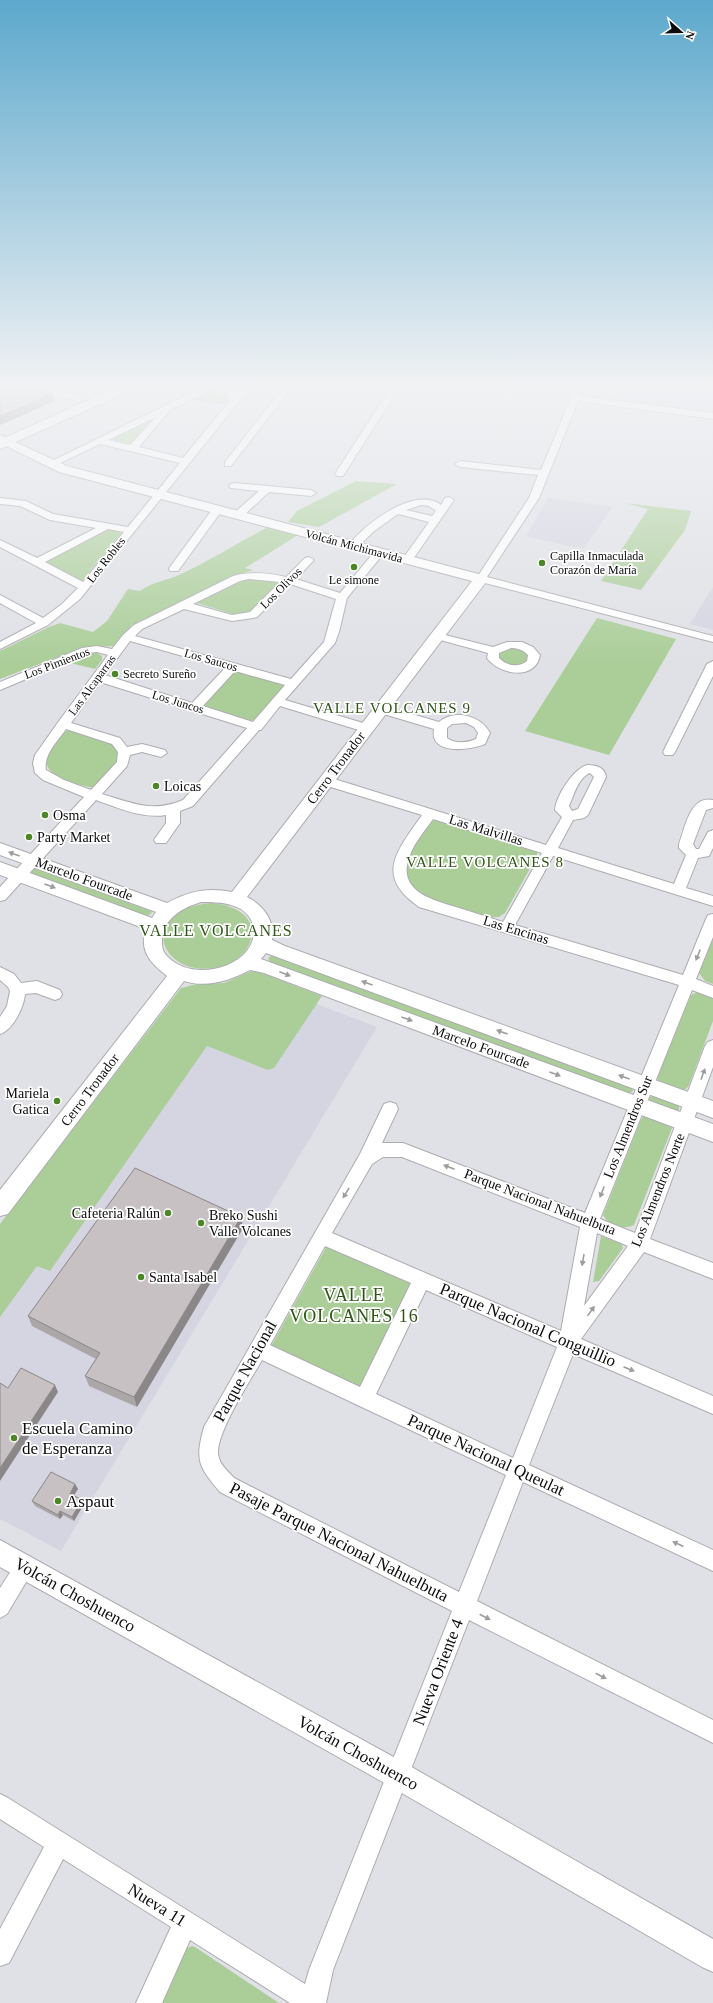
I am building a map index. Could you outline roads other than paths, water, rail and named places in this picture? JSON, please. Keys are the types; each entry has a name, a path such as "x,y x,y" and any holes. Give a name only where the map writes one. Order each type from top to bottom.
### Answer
{"street":[{"name":"Volcán Michimavida","path":"93,476 379,553 713,639"},
{"name":"Los Robles","path":"0,646 44,623 66,607 85,587 172,476"},
{"path":"481,579 534,498 543,476"},
{"path":"234,486 311,493"},
{"path":"238,515 267,489"},
{"path":"407,560 435,520 440,510 449,500"},
{"path":"0,501 22,503 50,517 130,530"},
{"path":"353,546 372,527 410,504 424,502 435,504 440,510"},
{"path":"174,569 218,509"},
{"path":"398,511 435,520"},
{"path":"38,562 107,526"},
{"path":"0,543 85,587"},
{"name":"Las Alcaparras","path":"342,597 260,575 243,576 138,627 127,636 40,757 39,768 41,773 53,781 148,811 173,809 194,798 329,643 336,626 339,603 342,597 379,553"},
{"name":"Los Olivos","path":"183,605 246,622 257,613 309,560"},
{"name":"Cerro Tronador","path":"236,899 481,579"},
{"path":"0,598 44,623"},
{"name":"Los Saucos","path":"127,636 294,684"},
{"path":"437,636 494,651"},
{"name":"Los Pimientos","path":"0,686 86,650 97,649 115,653"},
{"path":"669,752 713,664"},
{"path":"195,707 233,666"},
{"name":"Los Juncos","path":"98,677 257,727"},
{"path":"278,702 366,728"},
{"path":"381,709 441,726"},
{"path":"0,896 95,795 120,767 124,759 124,752 116,741 64,724"},
{"path":"124,752 142,748 161,753"},
{"name":"Las Malvillas","path":"326,781 550,849 713,901"},
{"path":"713,804 708,803 700,807 688,836 686,848 693,854 704,853 708,849 713,835"},
{"path":"161,840 173,823 173,809"},
{"name":"Las Encinas","path":"430,813 401,858 398,873 402,886 408,893 424,903 687,982 713,992"},
{"path":"507,927 569,816"},
{"name":"Marcelo Fourcade","path":"0,849 169,910"},
{"path":"678,890 693,854"},
{"name":"Marcelo Fourcade","path":"0,868 156,926"},
{"path":"201,896 225,896 236,899 254,910 259,917 264,934 263,943 257,954 248,963 238,969 215,977 202,978 179,973 165,964 155,953 152,935 156,926 169,910 178,904 201,896"},
{"name":"Los Almendros Sur","path":"568,1342 590,1222 713,919"},
{"name":"Marcelo Fourcade","path":"263,943 279,951 713,1110"},
{"name":"Marcelo Fourcade","path":"248,963 267,967 713,1133"},
{"path":"0,973 10,978 17,989 18,995 15,1006 9,1018 0,1028"},
{"name":"Cerro Tronador","path":"0,1207 179,973"},
{"path":"17,989 37,987 55,994"},
{"name":"Los Almendros Norte","path":"568,1342 640,1242 713,1046"},
{"name":"Parque Nacional","path":"208,1463 208,1448 214,1427 366,1159 390,1109"},
{"name":"Parque Nacional Nahuelbuta","path":"366,1159 380,1150 403,1150 713,1271"},
{"name":"Parque Nacional Conguillio","path":"321,1236 713,1405"},
{"path":"364,1398 422,1279"},
{"name":"Nueva Oriente 4","path":"313,2003 321,1970 568,1342"},
{"name":"Parque Nacional Queulat","path":"258,1349 713,1561"},
{"name":"Pasaje Parque Nacional Nahuelbuta","path":"208,1463 227,1485 464,1607 713,1732"},
{"name":"Volcán Choshuenco","path":"0,1553 398,1775 713,1956"},
{"path":"0,1607 25,1567"},
{"name":"Nueva 11","path":"0,1806 313,2003"},
{"path":"0,1954 59,1843"},
{"path":"149,2003 185,1923"}],"place":[{"name":"Capilla Inmaculada Corazón de María","path":"542,563"},
{"name":"Le simone","path":"354,567"},
{"name":"Secreto Sureño","path":"115,674"},
{"name":"Loicas","path":"156,786"},
{"name":"Osma","path":"45,815"},
{"name":"Party Market","path":"29,837"},
{"name":"Mariela Gatica","path":"57,1101"},
{"name":"Cafeteria Ralún","path":"168,1213"},
{"name":"Breko Sushi Valle Volcanes","path":"201,1223"},
{"name":"Santa Isabel","path":"141,1277"},
{"name":"Escuela Camino de Esperanza","path":"14,1438"},
{"name":"Aspaut","path":"58,1501"}],"district":[{"name":"VALLE VOLCANES 9","path":"392,708"},
{"name":"VALLE VOLCANES 8","path":"485,862"},
{"name":"VALLE VOLCANES","path":"216,930"},
{"name":"VALLE VOLCANES 16","path":"354,1305"}]}
